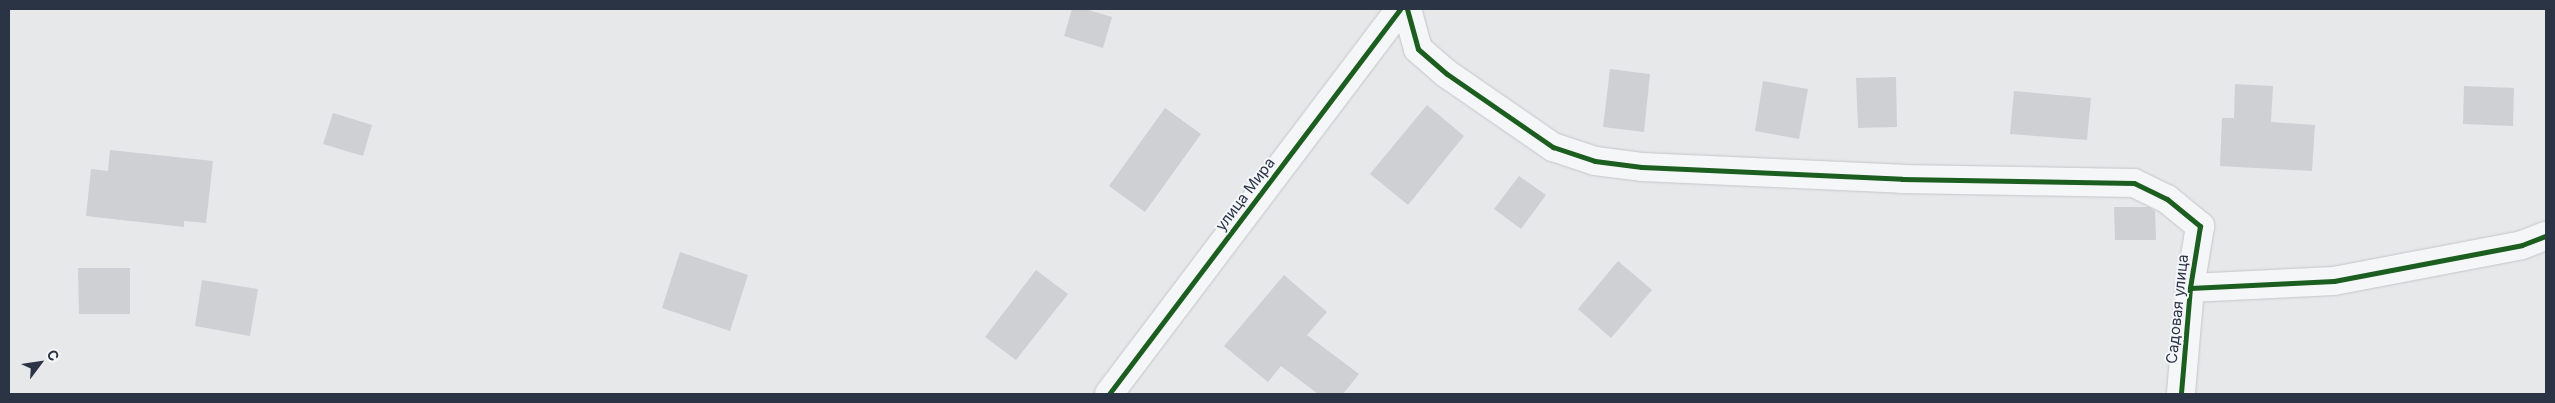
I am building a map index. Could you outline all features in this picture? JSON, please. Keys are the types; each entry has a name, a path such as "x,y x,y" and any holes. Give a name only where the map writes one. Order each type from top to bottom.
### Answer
{"street":[{"name":"улица Мира","path":"1109,394 1400,9"},
{"name":"Садовая улица","path":"1407,9 1418,49 1446,74 1553,147 1595,161 1642,167 1828,176 2134,183 2167,199 2200,226 2190,288 2181,394"},
{"path":"2190,288 2334,281 2522,245 2546,236"}],"building":[{"path":"1072,9 1085,9 1112,17 1103,48 1064,36"},
{"path":"1610,69 1650,74 1644,132 1603,127"},
{"path":"1896,77 1897,127 1858,128 1856,78"},
{"path":"1763,81 1808,89 1799,139 1755,131"},
{"path":"2235,84 2273,86 2271,122 2315,125 2312,171 2220,166 2222,118 2234,118"},
{"path":"2464,86 2514,88 2513,126 2463,124"},
{"path":"2014,91 2091,98 2087,140 2010,134"},
{"path":"1427,105 1464,136 1408,205 1370,174"},
{"path":"1165,108 1201,134 1145,212 1109,186"},
{"path":"333,113 372,125 363,156 323,144"},
{"path":"110,150 213,161 206,223 184,221 184,227 86,216 91,169 108,171"},
{"path":"1519,176 1546,195 1521,229 1494,209"},
{"path":"2114,207 2149,207 2155,211 2156,240 2115,240"},
{"path":"680,252 748,275 730,331 662,308"},
{"path":"1618,261 1652,290 1611,338 1578,309"},
{"path":"78,268 130,268 130,314 79,314"},
{"path":"1036,270 1068,294 1016,360 985,337"},
{"path":"1284,275 1327,312 1307,335 1359,374 1343,394 1318,394 1281,366 1268,382 1224,346"},
{"path":"202,280 258,289 250,336 195,326"}],"cycle path":[{"path":"1109,394 1400,9"},
{"path":"1407,9 1418,49 1447,74 1553,147 1595,161 1642,167 1902,179 2134,183 2167,199 2200,226 2190,288 2181,394"},
{"path":"2190,288 2334,281 2522,245 2546,236"}]}
